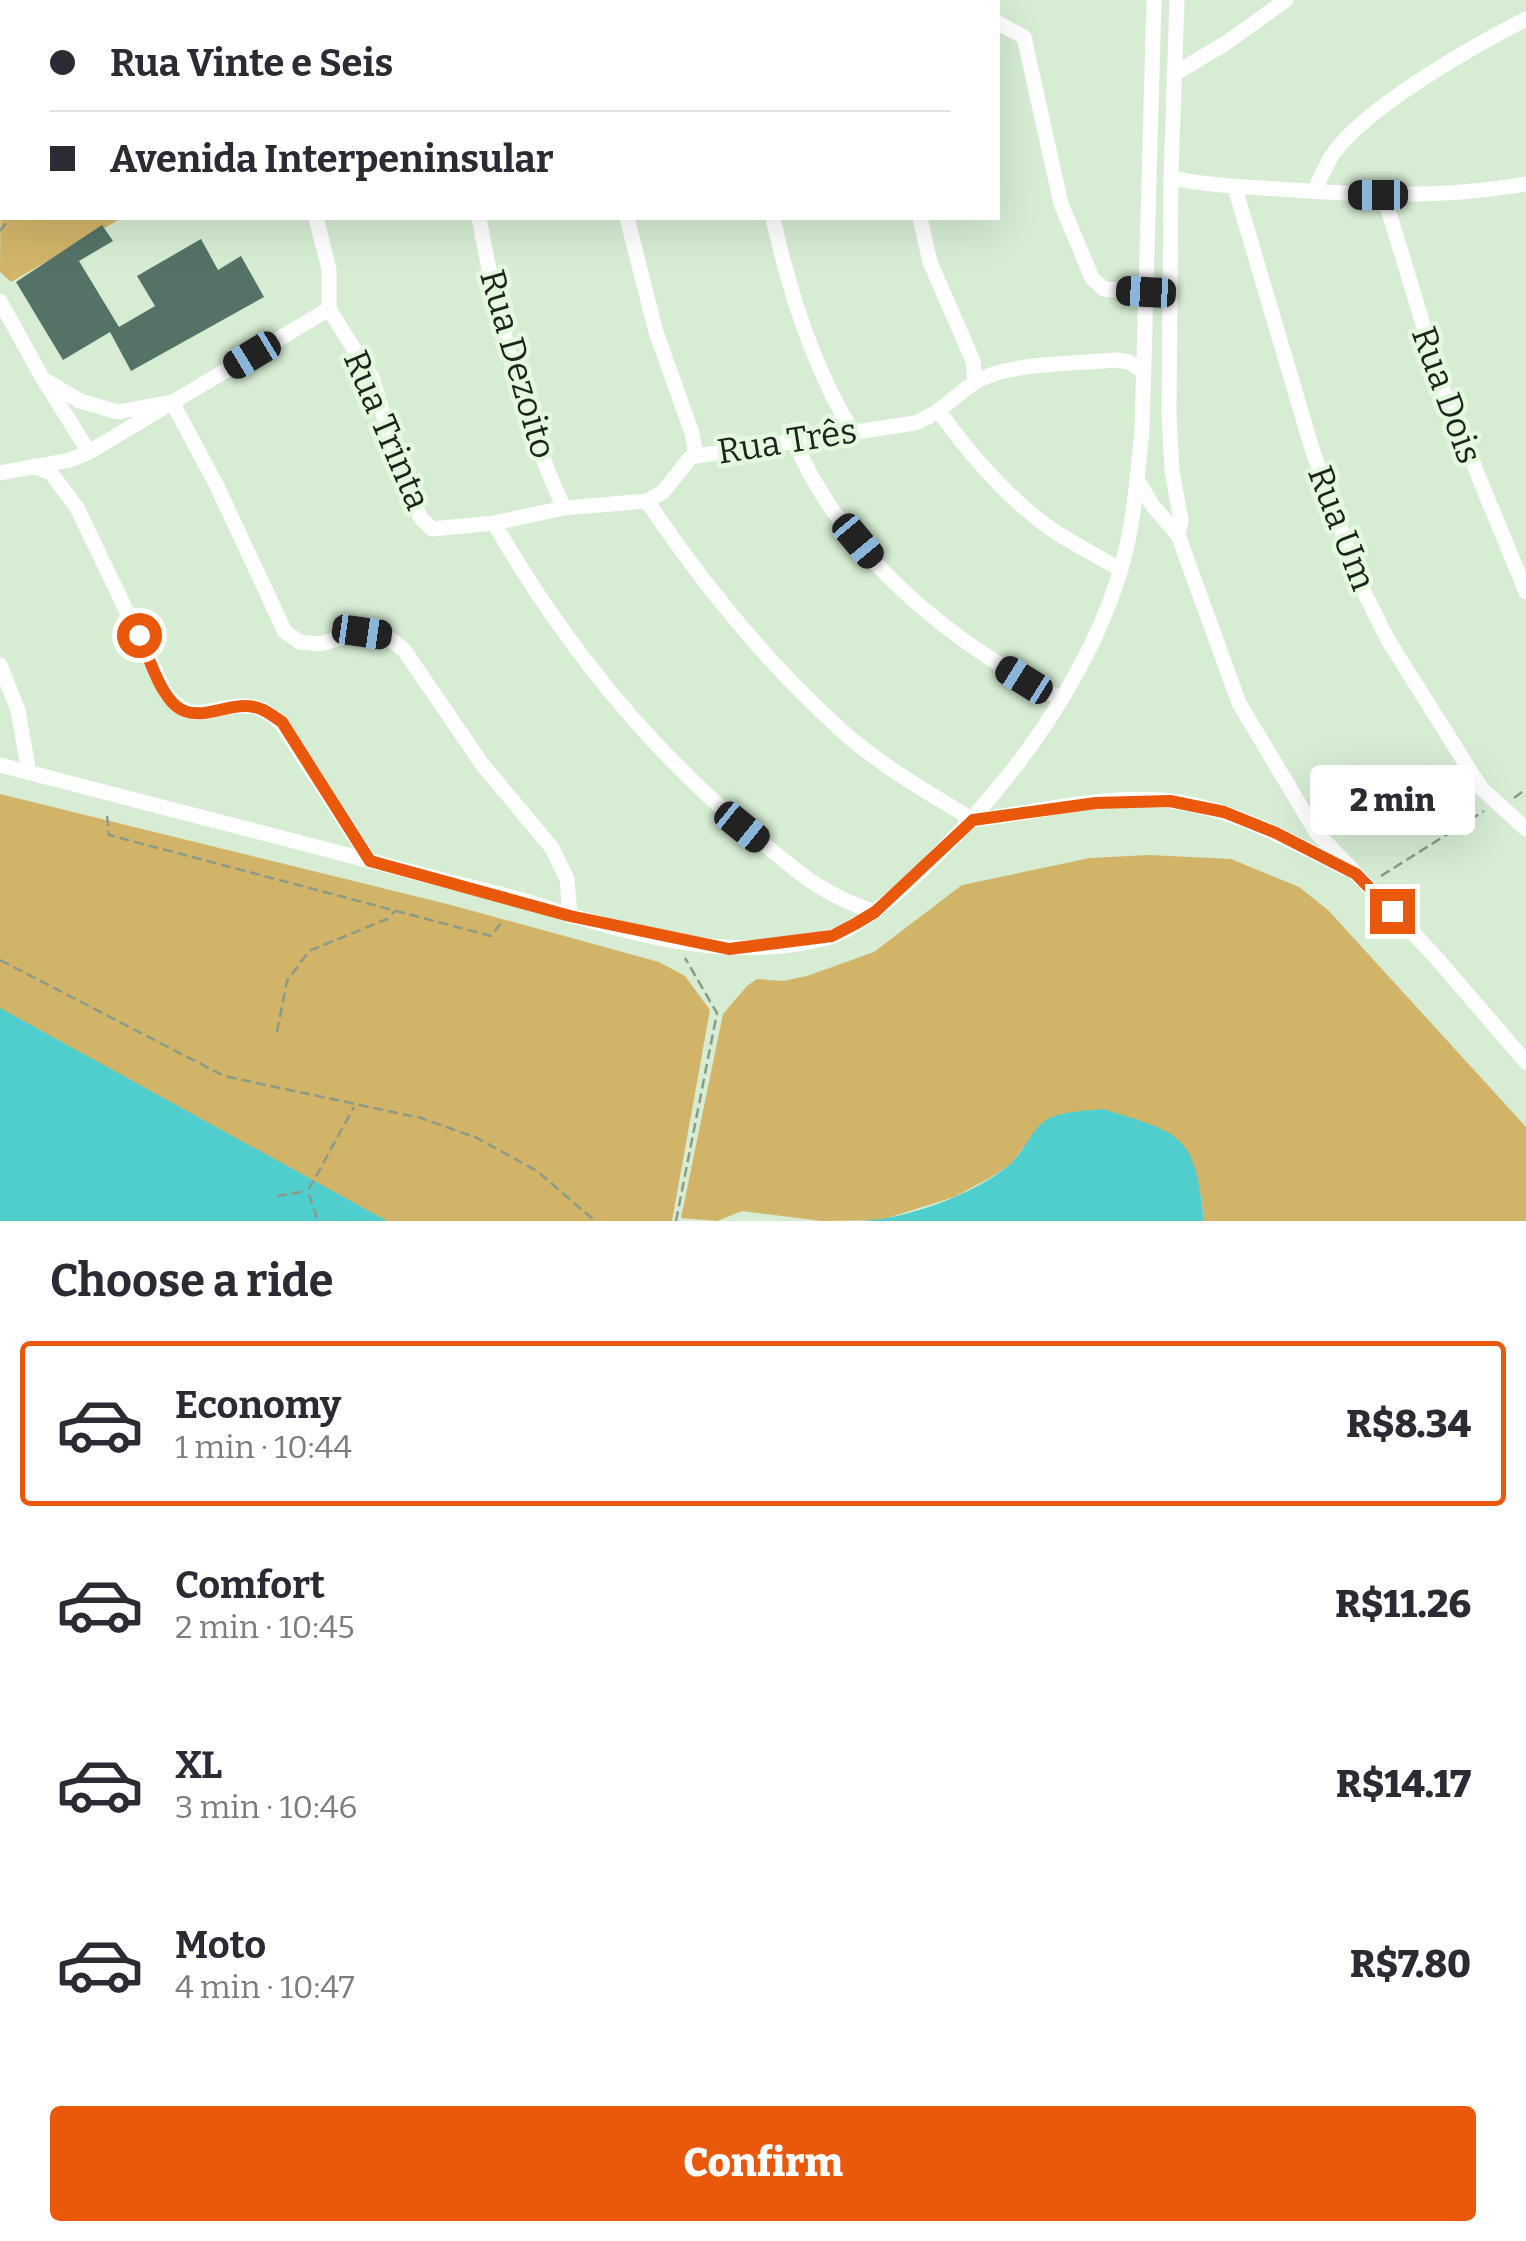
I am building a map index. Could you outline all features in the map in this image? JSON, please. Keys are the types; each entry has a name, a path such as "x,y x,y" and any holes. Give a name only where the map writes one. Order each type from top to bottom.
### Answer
{"street":[{"path":"1154,0 1138,481 1178,535 1239,702 1316,832 1432,952 1526,1062"},
{"path":"1177,0 1169,414 1181,520 1178,535"},
{"path":"1174,74 1286,0"},
{"path":"1314,192 1332,154 1347,136 1386,104 1488,38 1526,19"},
{"path":"1000,24 1024,37 1061,204 1092,278 1104,289 1146,292"},
{"path":"1171,178 1235,188 1378,195 1438,196 1526,184"},
{"name":"Rua Um","path":"1235,188 1313,452 1363,590 1388,640 1481,788 1526,829"},
{"name":"Rua Dois","path":"1378,195 1388,209 1442,390 1526,592"},
{"name":"Rua Trinta","path":"317,220 329,269 329,310 372,378 401,472 420,517 432,528 494,523"},
{"name":"Rua Dezoito","path":"479,220 502,326 528,414 564,508"},
{"path":"628,220 656,332 692,432 696,456"},
{"path":"773,220 823,377 852,432"},
{"path":"920,220 930,262 973,362 974,382"},
{"path":"0,301 89,452"},
{"path":"0,473 89,452 329,310"},
{"name":"Rua Três","path":"647,500 663,492 690,458 914,423 940,413 974,382 1003,372 1116,360 1129,362 1144,372"},
{"path":"43,378 80,401 118,412 172,402"},
{"path":"172,402 217,486 285,632 300,642 320,644 362,632 386,635 404,650 491,776 552,848 567,879 570,916"},
{"path":"940,413 961,442 1003,486 1057,533 1121,570"},
{"path":"794,440 807,472 835,514 881,568 983,655 1061,699"},
{"path":"0,766 674,940 729,949 832,936 875,912 973,820 1018,764 1061,699 1107,611 1121,570 1138,481 1142,464 1153,459 1165,462 1173,474 1169,488 1159,494 1148,493 1138,481"},
{"path":"34,466 51,473 77,508 166,693 178,708 190,713 244,705 263,709 282,722 370,861"},
{"path":"875,912 820,890 673,764 593,672 526,578 494,523 564,508 647,500 709,588 771,660 842,730 911,782 973,820 1096,803 1170,801 1224,812 1276,833 1356,874"},
{"path":"0,665 18,710 29,773"}],"path":[{"path":"1373,891 1384,883 1380,877 1497,803"},
{"path":"107,816 109,835 491,936 502,922"},
{"path":"277,1032 287,981 308,951 387,919 396,910"},
{"path":"674,940 717,1013 676,1221"},
{"path":"0,960 224,1076 421,1118 492,1145 560,1188 596,1221"},
{"path":"317,1218 308,1191 354,1106"},
{"path":"277,1196 308,1191"}],"shaded area":[{"path":"0,220 119,220 11,282 0,272"},
{"path":"0,794 451,905 659,962 685,976 710,1010 672,1221 0,1221"},
{"path":"1149,855 1231,859 1299,887 1328,910 1526,1127 1526,1221 1204,1221 1201,1195 1044,1121 1010,1165 988,1179 954,1197 881,1220 822,1221 742,1211 717,1221 681,1218 723,1014 747,986 757,979 783,981 807,976 874,952 962,885 1090,858"}],"water":[{"path":"0,1008 387,1221 0,1221"},
{"path":"1103,1109 1168,1132 1180,1142 1196,1170 1204,1221 861,1221 898,1216 958,1196 1008,1166 1048,1119"}],"building":[{"path":"102,225 113,241 79,261 119,327 155,306 137,276 201,239 218,270 241,256 264,297 131,371 110,332 63,360 16,282"}],"route":[{"path":"139,635 166,693 178,708 190,713 219,712 244,705 263,709 282,722 370,861 674,940 729,949 832,936 875,912 973,820 1096,803 1170,801 1224,812 1276,833 1356,874 1392,911"}]}
